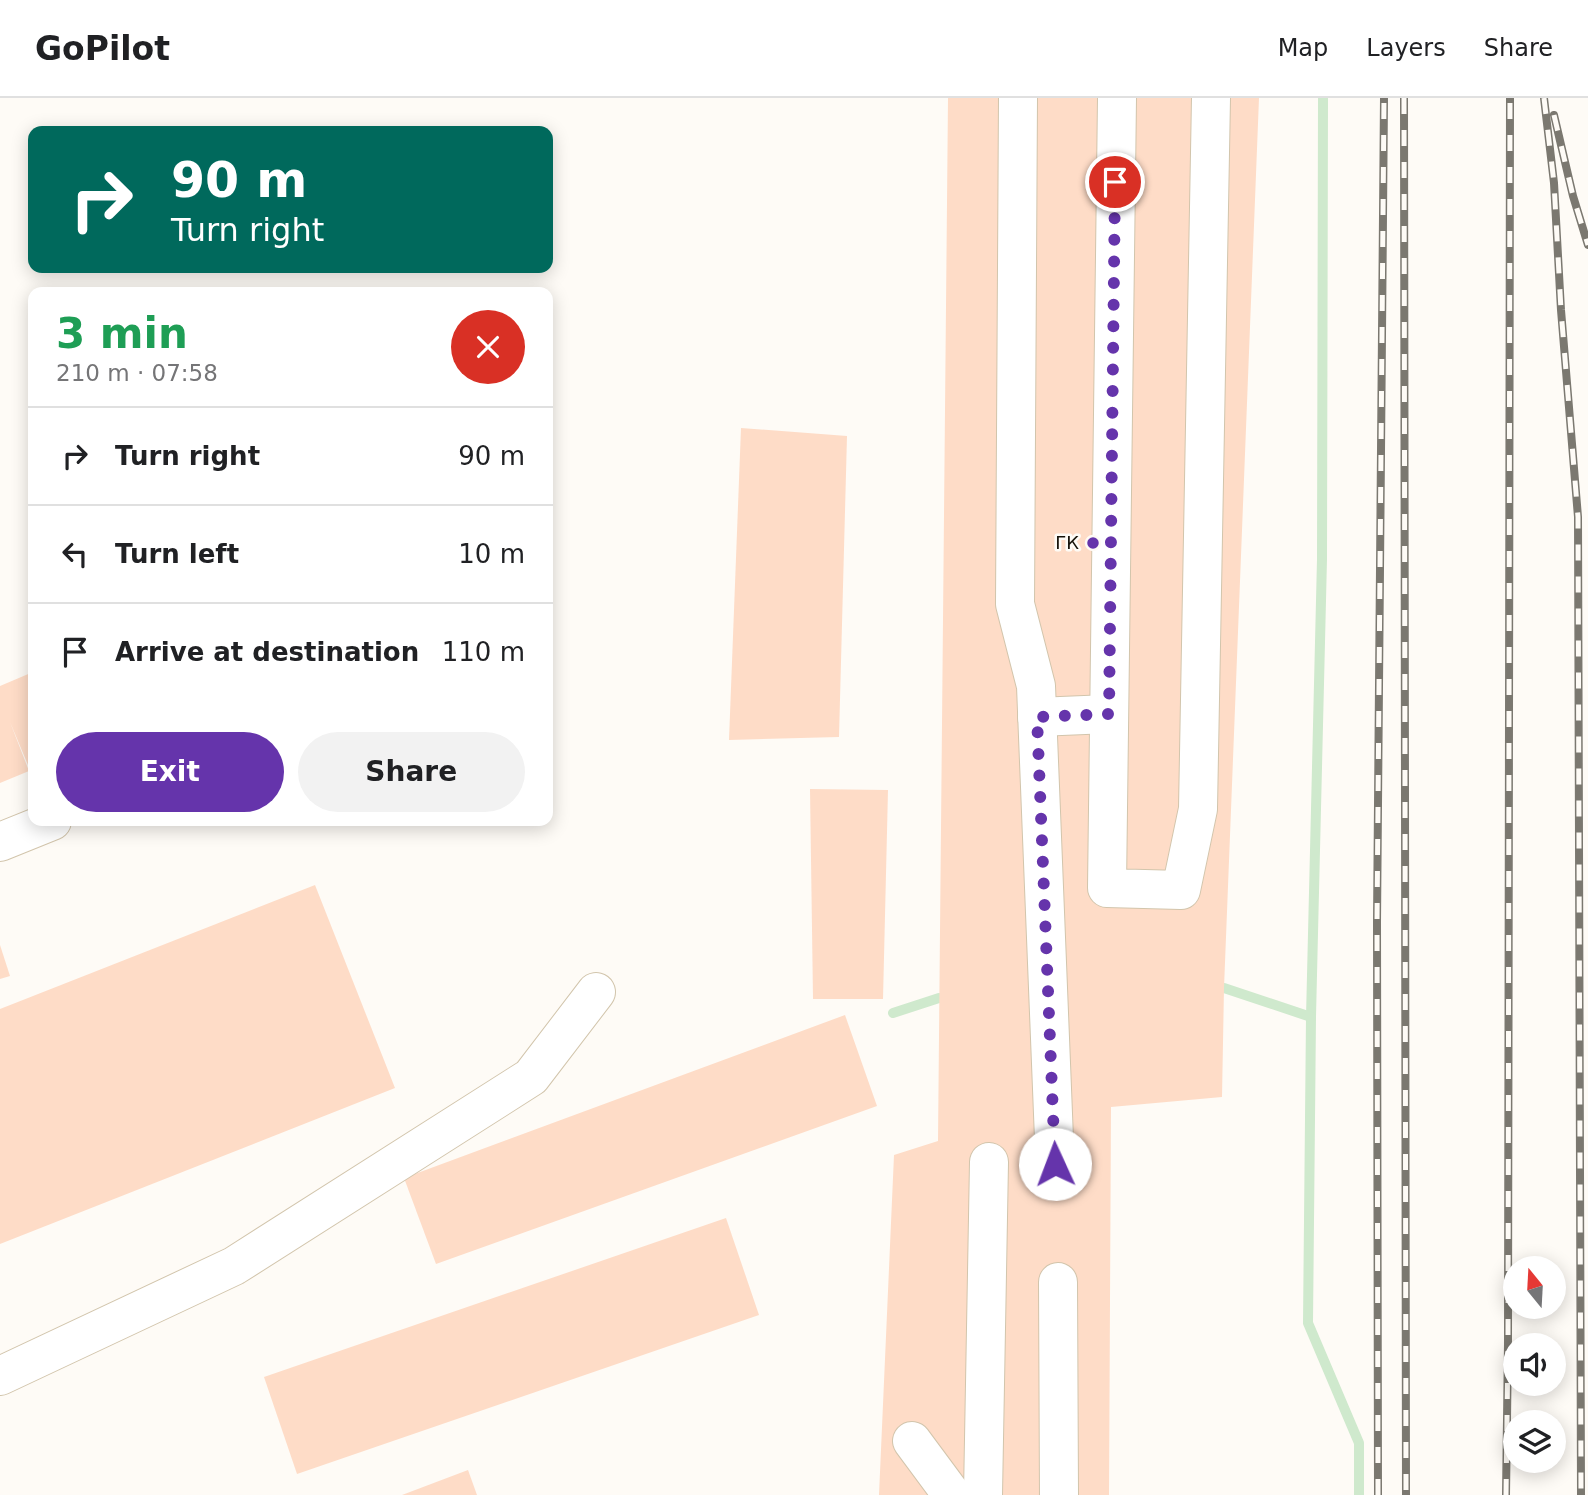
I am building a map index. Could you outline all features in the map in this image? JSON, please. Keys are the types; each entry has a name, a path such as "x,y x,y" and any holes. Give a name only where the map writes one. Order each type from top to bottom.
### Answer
{"lane":[{"path":"1018,98 1015,604 1036,686 1055,1164"},
{"path":"1117,98 1107,888 1181,890 1198,809 1211,98"},
{"path":"1037,717 1109,714"},
{"path":"0,842 40,826"},
{"path":"0,1376 234,1266 531,1077 596,992"},
{"path":"983,1495 989,1163"},
{"path":"1058,1282 1059,1495"},
{"path":"912,1441 952,1495"}],"building":[{"name":"ГК","path":"948,98 1259,98 1222,1097 1111,1107 1109,1495 879,1495 894,1155 938,1141"},
{"path":"741,428 847,436 839,737 729,740"},
{"path":"28,674 28,765 10,722 28,771 0,783 0,686"},
{"path":"810,789 888,790 883,999 813,999"},
{"path":"315,885 395,1088 0,1244 0,1009"},
{"path":"0,945 10,976 0,979"},
{"path":"845,1015 877,1106 436,1264 404,1178"},
{"path":"726,1218 759,1315 297,1474 264,1377"},
{"path":"468,1470 477,1495 402,1495"}],"waterway":[{"path":"1323,98 1322,559 1311,1017 1308,1323 1359,1443 1359,1495"},
{"path":"1224,988 1311,1017"},
{"path":"893,1013 939,998"}],"railway":[{"path":"1378,1495 1377,922 1384,98"},
{"path":"1404,98 1406,1495"},
{"path":"1506,1495 1510,98"},
{"path":"1544,98 1554,183 1561,310 1578,517 1581,1495"},
{"path":"1554,115 1573,196 1588,245"}],"place":[{"name":"ГК","path":"1093,543"}],"route":[{"path":"1055,1164 1037,717 1109,714 1115,182"}]}
